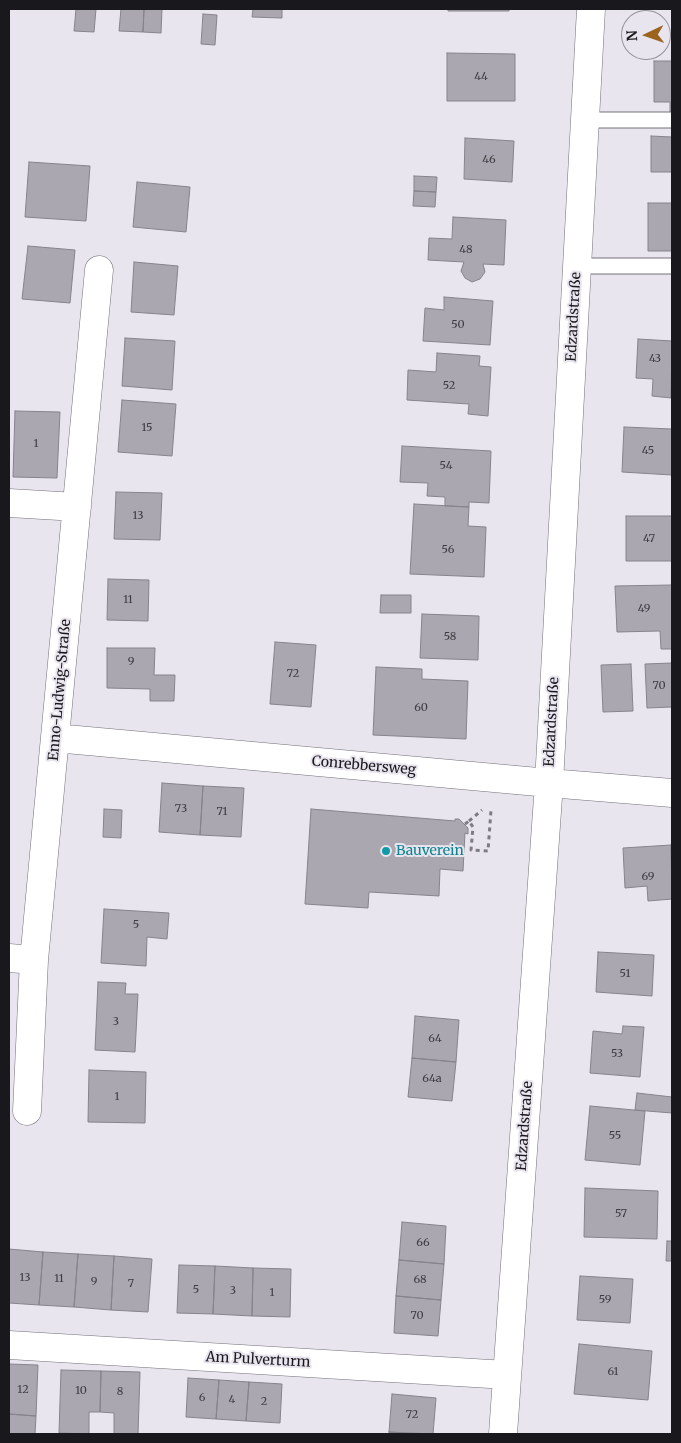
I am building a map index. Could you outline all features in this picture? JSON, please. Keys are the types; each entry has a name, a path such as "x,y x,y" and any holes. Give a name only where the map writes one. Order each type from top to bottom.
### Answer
{"street":[{"name":"Edzardstraße","path":"502,1434 549,783 591,9"},
{"name":"Enno-Ludwig-Straße","path":"27,1111 21,959 55,738 99,270"},
{"path":"9,504 77,507"},
{"name":"Conrebbersweg","path":"55,738 672,793"},
{"name":"Am Pulverturm","path":"9,1345 507,1376"}],"lane":[{"path":"585,120 672,120"},
{"path":"577,266 672,266"}],"path":[{"path":"465,824 479,812"},
{"path":"469,821 473,827 471,850 488,851 491,822"}],"building":[{"path":"76,9 96,9 94,32 74,31"},
{"path":"121,9 144,9 143,32 119,31"},
{"path":"144,9 162,9 161,33 143,32"},
{"path":"253,9 282,9 282,18 252,17"},
{"path":"448,9 509,9 509,11 448,11"},
{"path":"203,14 217,15 215,45 201,44"},
{"path":"447,53 515,54 515,101 447,101"},
{"path":"654,61 672,61 672,112 670,112 670,102 654,102"},
{"path":"651,136 672,137 672,172 651,172"},
{"path":"465,138 514,141 512,182 464,179"},
{"path":"29,162 90,166 86,221 25,217"},
{"path":"414,176 437,177 436,192 414,191"},
{"path":"137,182 190,187 186,232 133,227"},
{"path":"414,191 436,192 435,207 413,206"},
{"path":"648,203 672,203 672,251 648,251"},
{"path":"453,217 506,220 504,265 483,264 485,272 480,279 472,282 465,278 461,271 464,262 428,260 429,238 452,239"},
{"path":"28,246 75,250 70,303 22,299"},
{"path":"134,262 178,266 174,315 131,312"},
{"path":"444,297 493,301 490,345 423,341 425,308 444,310"},
{"path":"125,338 175,341 172,390 122,386"},
{"path":"638,339 672,341 671,398 652,396 653,379 636,378"},
{"path":"437,353 480,356 479,366 491,367 488,416 468,414 469,404 407,400 408,370 436,372"},
{"path":"122,400 176,404 172,456 118,452"},
{"path":"15,411 60,412 57,478 13,477"},
{"path":"624,427 672,429 672,475 622,472"},
{"path":"402,446 491,451 489,503 469,502 469,507 445,506 445,497 427,496 428,483 400,482"},
{"path":"116,492 162,493 160,540 114,539"},
{"path":"414,504 469,507 468,526 486,527 484,577 410,574"},
{"path":"626,516 672,516 672,561 626,561"},
{"path":"108,579 149,580 148,621 107,620"},
{"path":"672,585 672,649 661,649 660,631 617,632 615,586"},
{"path":"381,595 411,595 411,613 380,613"},
{"path":"422,614 479,616 478,660 420,658"},
{"path":"275,642 316,645 311,707 270,704"},
{"path":"107,648 155,648 154,675 175,675 174,701 150,701 150,689 107,688"},
{"path":"672,663 672,707 647,708 645,664"},
{"path":"631,664 633,711 603,712 601,665"},
{"path":"376,667 422,669 422,679 468,681 466,739 373,735"},
{"path":"162,783 203,786 200,835 159,832"},
{"path":"203,786 244,788 241,837 200,835"},
{"path":"104,809 122,810 121,838 103,837"},
{"name":"Bauverein","path":"311,809 455,821 455,819 459,819 468,828 468,834 465,833 463,871 440,869 439,896 369,892 368,908 305,904"},
{"path":"671,845 672,899 648,901 647,886 625,888 623,848"},
{"path":"104,909 169,913 167,939 147,937 146,966 101,963"},
{"path":"598,952 654,955 652,996 596,992"},
{"path":"98,982 126,983 125,994 138,994 135,1052 95,1050"},
{"path":"415,1016 459,1020 456,1062 412,1058"},
{"path":"623,1026 644,1027 640,1077 590,1073 593,1031 622,1034"},
{"path":"412,1058 456,1062 452,1101 408,1097"},
{"path":"89,1070 146,1072 145,1123 88,1122"},
{"path":"637,1093 672,1097 672,1113 635,1110"},
{"path":"590,1106 645,1111 640,1165 585,1160"},
{"path":"585,1188 658,1191 657,1239 584,1237"},
{"path":"402,1222 446,1226 444,1264 399,1260"},
{"path":"667,1241 672,1241 672,1261 666,1261"},
{"path":"9,1249 43,1252 39,1305 9,1303"},
{"path":"43,1252 78,1254 74,1307 39,1305"},
{"path":"78,1254 114,1256 111,1310 74,1307"},
{"path":"114,1256 152,1259 148,1312 111,1310"},
{"path":"399,1260 444,1264 441,1300 396,1296"},
{"path":"179,1265 215,1266 213,1314 177,1313"},
{"path":"215,1266 253,1268 252,1316 213,1314"},
{"path":"253,1268 291,1269 290,1317 252,1316"},
{"path":"580,1276 633,1279 630,1323 577,1320"},
{"path":"396,1296 441,1300 438,1336 394,1333"},
{"path":"579,1344 652,1351 648,1400 574,1394"},
{"path":"9,1364 38,1365 36,1416 9,1414"},
{"path":"61,1370 101,1371 100,1412 89,1412 89,1434 59,1433"},
{"path":"101,1371 140,1372 138,1434 114,1434 114,1413 100,1412"},
{"path":"188,1378 219,1380 216,1419 186,1417"},
{"path":"219,1380 249,1382 246,1421 216,1419"},
{"path":"249,1382 282,1384 280,1423 246,1421"},
{"path":"392,1394 436,1398 433,1434 389,1432"},
{"path":"9,1414 36,1416 35,1434 9,1434"},
{"path":"389,1432 418,1434 389,1434"}],"place":[{"name":"Bauverein","path":"386,851"}]}
